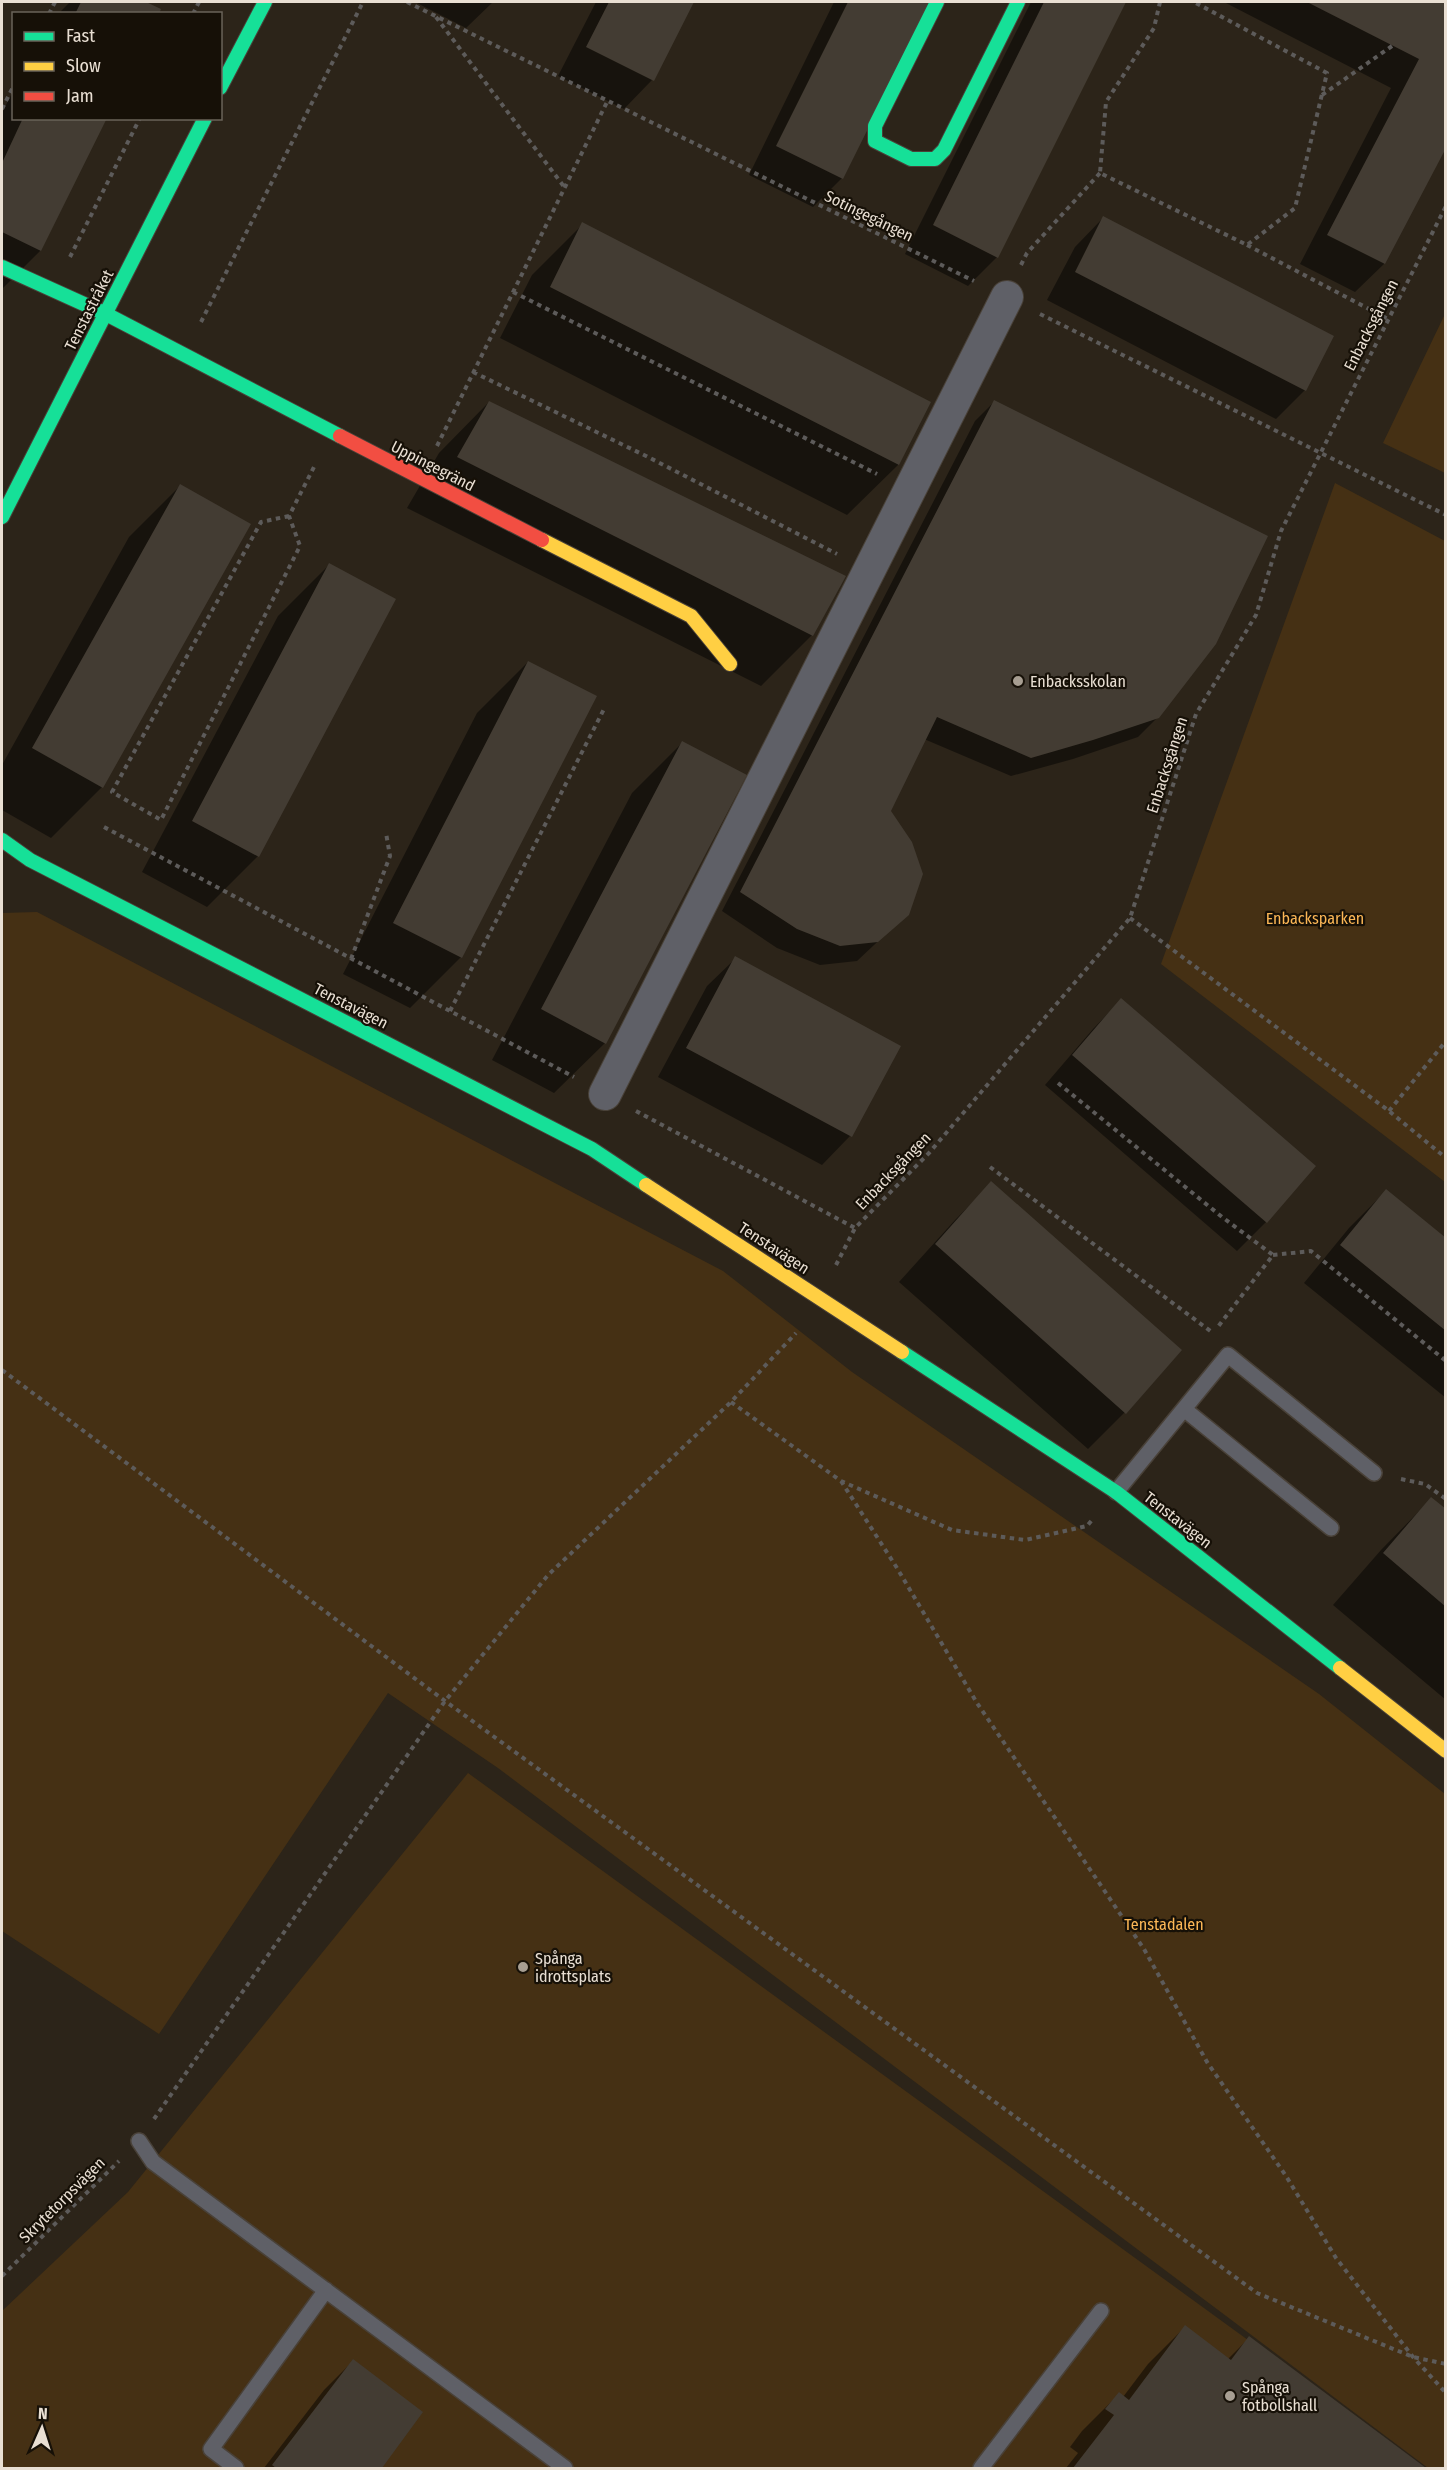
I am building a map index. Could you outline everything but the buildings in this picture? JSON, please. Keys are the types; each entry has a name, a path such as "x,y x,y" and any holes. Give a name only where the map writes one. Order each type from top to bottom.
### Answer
{"street":[{"path":"222,84 265,2"},
{"path":"938,2 875,126 875,141 911,159 935,159 944,150 1018,2"},
{"name":"Tenstastråket","path":"2,516 204,120"},
{"name":"Uppingegränd","path":"2,267 106,314 184,357 691,616 730,664"},
{"path":"605,1094 1007,297"},
{"name":"Tenstavägen","path":"2,840 30,860 592,1149 1116,1492 1446,1751"},
{"name":"Tenstavägen","path":"2,860 30,860"}],"lane":[{"path":"1116,1492 1228,1355 1374,1473"},
{"path":"1184,1409 1331,1528"},
{"path":"139,2141 153,2162 565,2469"},
{"path":"236,2469 211,2449 326,2290"},
{"path":"981,2469 1101,2311"}],"path":[{"path":"184,357 363,2"},
{"name":"Sotingegången","path":"407,2 1446,515"},
{"path":"1007,297 1027,253 1100,173 1106,102 1154,28 1160,2"},
{"path":"1194,2 1327,73 1295,208 1247,244"},
{"path":"435,17 565,188"},
{"path":"1321,95 1392,46"},
{"path":"2,109 12,89"},
{"path":"420,478 608,100"},
{"path":"69,257 139,120"},
{"path":"1100,173 1247,244 1388,319"},
{"name":"Enbacksgången","path":"835,1267 855,1228 928,1153 1130,918 1196,714 1256,615 1281,531 1446,206"},
{"path":"513,292 910,490"},
{"path":"473,372 646,456 869,572"},
{"path":"289,516 261,522 112,792 161,820 300,546 289,516 331,432"},
{"path":"450,1011 604,707"},
{"path":"104,827 855,1228"},
{"path":"351,959 390,856 386,834"},
{"path":"1130,918 1389,1111 1446,1158"},
{"path":"1389,1111 1446,1041"},
{"path":"1058,1083 1222,1217 1273,1255 1311,1251 1446,1361"},
{"path":"990,1167 1213,1333 1228,1355"},
{"path":"1213,1333 1273,1255"},
{"name":"Skrytetorpsvägen","path":"2,2276 139,2141 445,1701 548,1575 731,1402 796,1333"},
{"path":"2,1370 445,1701 1257,2293 1413,2357 1446,2364"},
{"path":"731,1402 841,1481 952,1530 1025,1540 1087,1526 1116,1492"},
{"path":"1374,1473 1425,1484 1446,1499"},
{"path":"841,1481 897,1568 977,1703 1144,1949 1207,2062 1286,2176 1336,2258 1413,2357 1446,2393"}],"green space":[{"path":"1445,314 1445,473 1383,443"},
{"name":"Enbacksparken","path":"1335,483 1445,541 1445,1182 1161,964"},
{"name":"Tenstadalen","path":"37,912 723,1271 852,1372 1319,1694 1445,1794 1445,2468 1428,2468 498,1768 388,1693 159,2034 2,1931 2,913"},
{"name":"Spånga idrottsplats","path":"468,1773 1424,2468 2,2468 2,2311 128,2192"}],"traffic: fast":[{"path":"222,84 265,2"},
{"path":"937,2 875,126 875,141 911,159 935,159 944,150 1018,2"},
{"path":"2,517 204,120"},
{"path":"2,267 106,314 340,436"},
{"path":"2,840 30,860 592,1149 646,1185"},
{"path":"902,1352 1116,1492 1340,1668"}],"traffic: slow":[{"path":"542,540 691,616 730,664"},
{"path":"646,1185 902,1352"},
{"path":"1340,1668 1446,1751"}],"traffic: jam":[{"path":"340,436 542,540"}],"place":[{"name":"Enbacksskolan","path":"1018,681"},
{"name":"Spånga idrottsplats","path":"523,1967"},
{"name":"Spånga fotbollshall","path":"1230,2396"}]}
